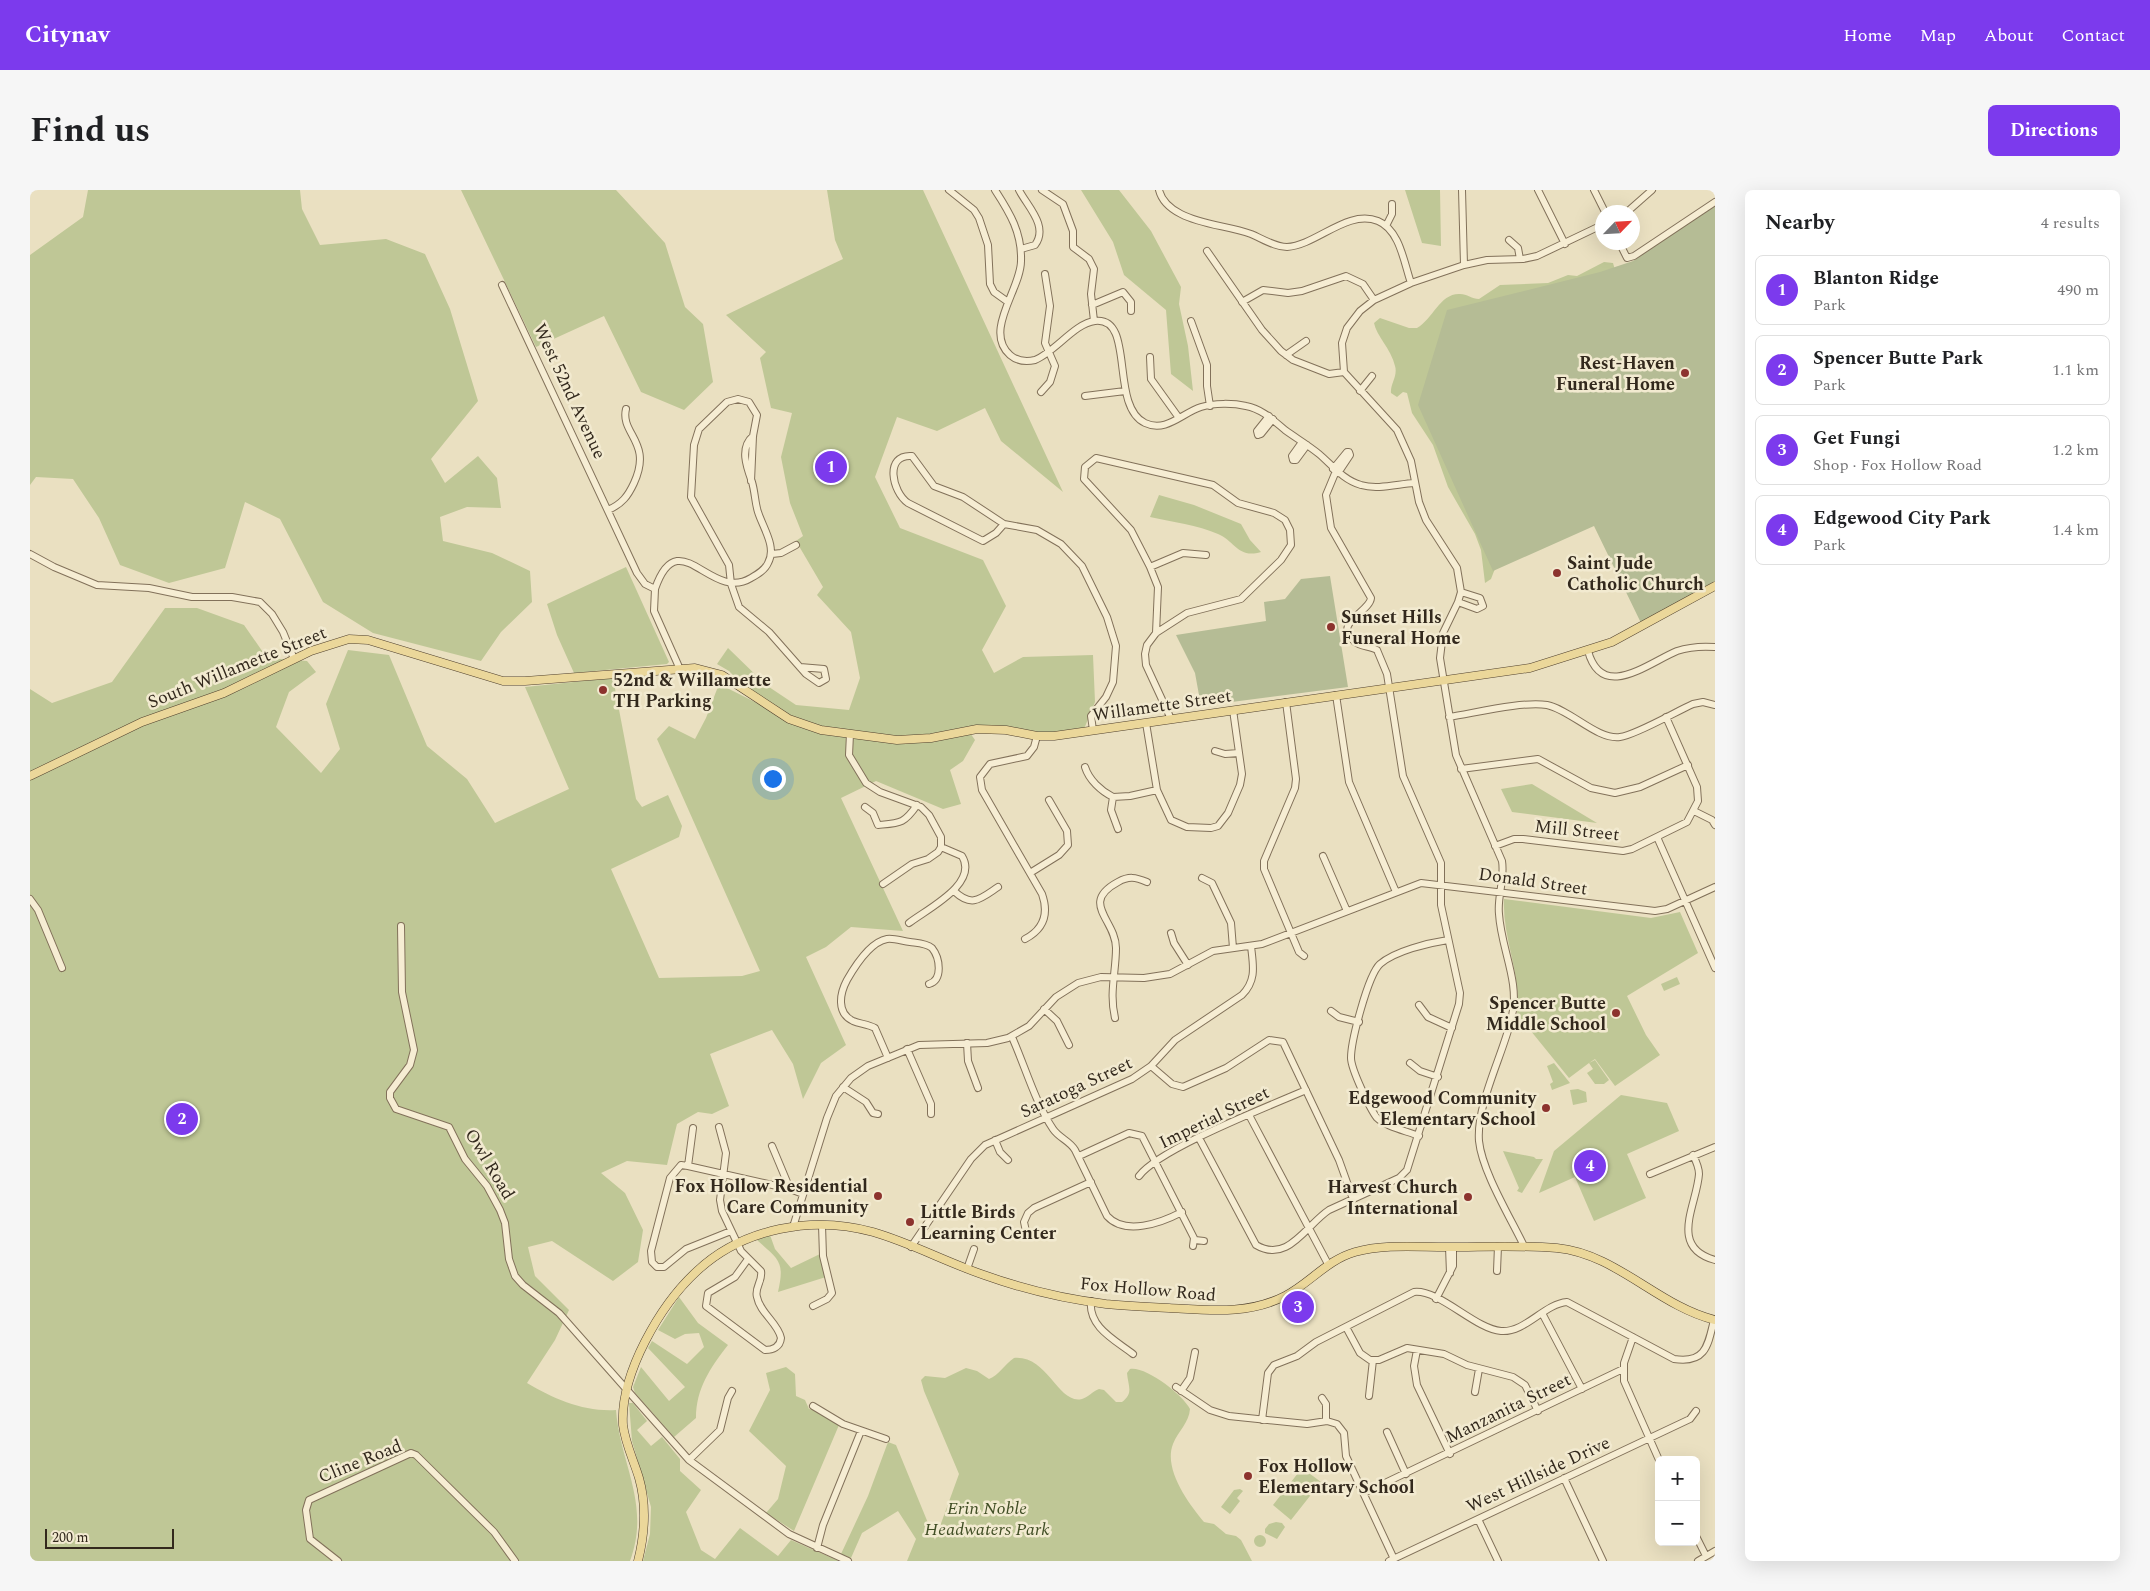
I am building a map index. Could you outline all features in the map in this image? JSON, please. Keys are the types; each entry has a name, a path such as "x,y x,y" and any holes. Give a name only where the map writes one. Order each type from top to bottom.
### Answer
{"main road":[{"name":"Willamette Street","path":"611,673 695,668 722,676 778,713 800,724 850,734 913,740 968,730 991,729 1037,736 1054,736 1530,668 1588,650 1630,634 1715,586"},
{"name":"South Willamette Street","path":"30,776 150,718 224,693 294,658 350,639 368,640 503,681 525,681 611,673"},
{"name":"Fox Hollow Road","path":"638,1561 644,1530 644,1500 623,1424 626,1390 634,1365 668,1304 704,1265 737,1244 761,1234 793,1227 822,1225 864,1230 967,1269 1034,1290 1091,1301 1220,1311 1248,1309 1285,1296 1342,1256 1369,1248 1524,1246 1562,1249 1596,1258 1680,1308 1714,1320"}],"street":[{"path":"949,190 974,210 979,218 988,245 991,286 994,292 1008,302"},
{"path":"995,190 1014,221 1021,249 1019,278 1008,302 1000,332 1007,352 1017,359 1029,361 1048,352 1080,327 1094,321 1107,323 1116,332 1119,340 1125,391 1136,418 1145,423 1154,426 1164,425 1202,407 1247,406 1271,418 1336,471 1360,485 1372,487 1414,483"},
{"path":"1019,190 1034,213 1040,231 1035,245 1021,249"},
{"path":"1042,190 1062,203 1072,228 1073,247 1089,259 1093,266 1095,273 1092,305 1094,321"},
{"path":"1158,190 1167,205 1183,215 1223,225 1283,247 1303,243 1360,219 1375,220 1386,226 1395,237 1411,283"},
{"path":"1462,190 1464,265"},
{"path":"1538,190 1565,244"},
{"path":"1594,190 1602,205"},
{"path":"1635,205 1652,190"},
{"path":"1623,250 1627,258 1634,256 1715,202"},
{"path":"1386,226 1392,214 1392,204"},
{"path":"1524,1246 1483,1157 1479,1140 1480,1119 1514,1006 1513,984 1498,913 1503,870 1495,846 1456,755 1443,680 1440,645 1449,618 1461,592 1457,568 1426,520 1414,483 1411,461 1397,430 1344,372 1342,344 1347,328 1360,311 1374,300 1411,283 1464,265 1487,260 1520,259 1537,256 1595,229"},
{"path":"1509,240 1518,249 1520,259"},
{"path":"1207,251 1269,340 1286,354 1329,374 1344,372"},
{"path":"1040,392 1050,382 1054,369 1054,362 1044,340 1050,306 1045,274"},
{"path":"1242,302 1262,290 1296,292 1316,288 1346,276 1364,284 1374,300"},
{"name":"West 52nd Avenue","path":"502,285 640,578 655,589"},
{"path":"1092,305 1124,292 1131,302 1131,311"},
{"path":"1191,321 1206,361 1210,406"},
{"path":"1286,354 1306,341"},
{"path":"1150,357 1152,382 1179,418"},
{"path":"1360,391 1372,376"},
{"path":"1085,396 1125,391"},
{"path":"680,668 654,610 655,589 666,567 673,562 683,561 693,564 720,582 731,584 743,582 762,571 772,554 771,545 758,512 751,481 756,412 749,402 734,400 723,405 705,422 694,445 691,497 729,565 731,584 739,607 769,632 800,667"},
{"path":"608,510 626,499 640,467 641,453 626,418 626,409"},
{"path":"1004,524 996,533 983,541 906,502 896,489 893,473 898,462 911,456 934,486 965,498 1004,524 1037,530 1070,552 1086,572 1107,617 1116,646 1116,674 1106,697 1091,716 1093,730"},
{"path":"1156,632 1158,587 1131,530 1086,482 1084,469 1093,459 1103,458 1213,486 1238,503 1274,513 1285,520 1290,530 1291,545 1281,560 1241,599 1187,613 1156,632 1147,645 1145,658 1171,719"},
{"path":"1200,1138 1256,1245 1263,1250 1286,1247 1300,1238 1308,1228 1329,1210 1405,1174 1410,1167 1438,1077 1460,996 1441,906 1441,863 1401,768 1386,668 1379,653 1372,648 1356,643 1349,633 1349,624 1352,618 1368,607 1371,598 1331,528 1326,496 1336,471"},
{"path":"772,554 781,554 796,545"},
{"path":"1150,568 1183,553 1206,555"},
{"path":"30,554 54,567 97,585 150,588 192,597 232,597 260,602 272,614 283,632 294,658"},
{"path":"1458,602 1477,609 1483,606 1480,598 1461,592"},
{"path":"1157,619 1159,627 1167,625"},
{"path":"1588,650 1597,669 1602,674 1617,677 1686,649 1715,648"},
{"path":"1336,695 1349,782 1396,892"},
{"path":"1286,702 1296,779 1295,788 1264,861 1266,877 1299,952 1304,956"},
{"path":"1449,717 1528,705 1548,705 1604,734 1619,737 1696,703 1715,705"},
{"path":"1146,723 1157,790 1171,820 1178,825 1203,828 1218,826 1228,813 1240,785 1242,774 1233,710"},
{"path":"1666,717 1699,794 1694,811 1712,820 1715,825"},
{"path":"850,734 849,755 866,783 880,792 917,805 929,815 938,831 941,847 938,852 928,859 912,864 883,884"},
{"path":"1025,939 1038,929 1045,913 1042,894 982,790 980,777 990,764 1027,756 1034,747 1037,736"},
{"path":"1214,752 1225,754 1239,753"},
{"path":"1461,769 1538,759 1591,788 1615,793 1640,787 1688,765"},
{"path":"1085,767 1090,778 1113,797 1130,796 1157,790"},
{"path":"1113,797 1111,810 1118,829"},
{"path":"1030,873 1062,853 1068,842 1067,831 1049,800"},
{"path":"865,808 873,813 878,825 896,824 906,819 917,805"},
{"name":"Mill Street","path":"1495,846 1514,839 1523,839 1623,851 1682,825 1687,822 1694,811"},
{"path":"1657,837 1715,968"},
{"path":"909,923 954,891 964,878 966,863 960,854 941,847"},
{"path":"1323,856 1347,911"},
{"path":"1115,1018 1111,997 1116,942 1101,908 1101,897 1108,887 1127,878 1134,877 1147,882"},
{"path":"1202,878 1212,882 1230,920 1233,948"},
{"name":"Donald Street","path":"793,1227 827,1118 836,1096 860,1071 907,1049 929,1043 999,1041 1012,1037 1029,1026 1056,996 1078,983 1113,977 1156,978 1188,965 1213,951 1251,946 1292,933 1422,883 1639,910 1667,909 1715,887"},
{"path":"954,891 965,900 973,901 998,888"},
{"path":"30,899 38,910 62,968"},
{"name":"Owl Road","path":"402,926 402,992 414,1050 410,1064 390,1092 392,1104 401,1112 449,1127 465,1159 487,1186 500,1210 505,1223 508,1259 515,1276 523,1285 559,1313 689,1460 789,1534 848,1561"},
{"path":"1171,933 1174,943 1188,965"},
{"path":"888,1058 874,1028 847,1017 841,1000 850,974 876,944 889,939 930,947 937,958 938,976 936,981 929,984"},
{"path":"1419,1136 1384,1122 1374,1113 1352,1061 1369,980 1379,965 1390,958 1427,944 1448,940"},
{"name":"Saratoga Street","path":"911,1247 978,1151 995,1140 1132,1080 1151,1066 1175,1040 1246,991 1254,976 1251,946"},
{"path":"1708,952 1715,949"},
{"path":"1419,1005 1428,1017 1452,1028"},
{"path":"1044,1009 1057,1021 1069,1045"},
{"path":"1331,1011 1339,1017 1359,1022"},
{"path":"1012,1037 1047,1117 1054,1130 1070,1143 1079,1156 1107,1216 1117,1225 1125,1226 1154,1223 1182,1212"},
{"path":"1151,1066 1172,1084 1183,1087 1226,1068 1266,1041 1276,1040 1287,1047 1339,1160 1353,1199"},
{"path":"967,1043 968,1061 978,1088"},
{"path":"907,1049 931,1104 931,1114"},
{"path":"1410,1063 1420,1071 1438,1077"},
{"path":"843,1087 866,1102 872,1113 878,1114"},
{"name":"Imperial Street","path":"1139,1176 1147,1167 1175,1150 1306,1090"},
{"path":"1249,1116 1328,1264"},
{"path":"719,1127 726,1153 720,1206 737,1244 748,1259 758,1267 762,1275 756,1290 757,1300 780,1334 781,1342 773,1349 765,1350 706,1306 708,1293 735,1277 748,1259"},
{"path":"688,1166 693,1128"},
{"path":"1079,1156 1132,1132 1146,1139 1182,1212 1194,1242 1204,1241"},
{"path":"995,1140 1000,1152 1008,1160"},
{"path":"772,1146 790,1188"},
{"path":"1650,1174 1715,1147"},
{"path":"1693,1156 1698,1174 1689,1216 1690,1238 1696,1251 1715,1260"},
{"path":"731,1232 686,1249 664,1267 657,1267 652,1262 651,1250 670,1178 681,1166 790,1188 804,1194"},
{"path":"1027,1236 1024,1222 1031,1210 1091,1182"},
{"path":"813,1306 827,1299 832,1293 823,1256 822,1225"},
{"path":"1498,1246 1498,1271"},
{"path":"1436,1298 1453,1266 1451,1247"},
{"path":"967,1269 974,1249"},
{"path":"1262,1420 1268,1375 1273,1366 1297,1356 1316,1342 1409,1293 1423,1292 1497,1330 1514,1329 1542,1313 1567,1302 1674,1359 1692,1359 1706,1350 1714,1320"},
{"path":"1091,1301 1091,1314 1094,1322 1133,1354"},
{"path":"1542,1313 1582,1389"},
{"path":"1346,1327 1360,1353 1373,1360 1404,1348 1444,1354 1480,1369 1507,1375 1521,1382 1528,1390 1538,1411"},
{"path":"1633,1337 1623,1368 1627,1391 1658,1456"},
{"path":"1417,1350 1414,1366 1417,1385 1450,1454"},
{"path":"1195,1352 1190,1378 1178,1389 1216,1412 1262,1420 1307,1424 1326,1421 1334,1422 1342,1430 1346,1456 1364,1493 1391,1560"},
{"path":"1369,1396 1373,1360"},
{"name":"Manzanita Street","path":"1364,1493 1450,1454 1623,1368"},
{"path":"1476,1392 1480,1369"},
{"path":"689,1460 720,1430 728,1398 732,1390"},
{"path":"1322,1398 1326,1404 1326,1421"},
{"path":"813,1406 843,1424 886,1439"},
{"name":"West Hillside Drive","path":"1391,1560 1690,1419 1696,1411"},
{"path":"817,1548 823,1525 861,1431"},
{"path":"1387,1432 1406,1474"},
{"name":"Cline Road","path":"338,1561 310,1539 306,1510 309,1500 411,1453 416,1455 482,1520 515,1561"},
{"path":"1564,1478 1603,1561"},
{"path":"1478,1519 1498,1561"},
{"path":"1700,1544 1706,1556"},
{"path":"1698,1561 1715,1551"}],"green space":[{"path":"88,190 300,190 302,209 320,245 386,239 425,254 450,309 478,401 431,459 445,483 478,456 497,478 501,508 467,507 440,517 443,541 492,553 530,571 532,602 501,632 481,661 373,633 323,602 280,519 245,502 225,568 169,583 120,565 99,518 73,479 36,477 30,485 30,255 83,217"},
{"path":"461,190 616,190 665,243 685,307 703,324 713,382 684,410 641,392 604,316 536,347"},
{"path":"827,190 923,190 1063,492 1001,441 985,408 937,431 897,417 875,477 900,528 983,560 1006,606 982,650 994,673 1023,657 1093,655 1095,702 1084,729 1044,733 978,725 935,734 899,737 822,727 786,714 744,686 729,671 717,664 728,648 766,685 796,705 849,710 860,678 851,632 817,595 823,587 796,541 803,536 790,503 781,457 792,413 771,408 760,358 766,352 726,315 843,259 835,240"},
{"path":"1081,190 1119,190 1151,231 1181,287 1179,304 1188,346 1193,391 1171,374 1166,310 1124,275 1113,242"},
{"path":"1405,190 1440,190 1441,246 1422,243"},
{"path":"1715,205 1715,581 1641,623 1594,526 1493,571 1418,405 1447,310 1600,272 1633,261"},
{"path":"1604,262 1613,263 1615,270 1597,522 1496,566 1491,579 1485,583 1481,550 1475,534 1448,487 1433,445 1412,413 1407,393 1403,392 1397,397 1391,393 1396,370 1393,360 1374,323 1380,318 1409,328 1417,328 1428,319 1442,302 1453,295 1463,294 1479,299 1500,285 1548,283 1568,275 1577,276"},
{"path":"1159,495 1194,505 1241,524 1250,540 1261,552 1247,553 1237,548 1224,537 1210,531 1150,517"},
{"path":"626,567 669,662 667,664 574,673 557,635 547,604"},
{"path":"1330,576 1348,687 1201,706 1195,673 1176,635 1266,621 1264,602 1285,599 1301,579"},
{"path":"165,608 197,608 244,625 267,658 307,661 316,672 289,692 276,727 321,773 340,749 326,704 348,650 389,655 427,746 467,779 495,823 569,789 525,687 613,678 636,799 642,807 668,795 682,826 679,837 611,869 659,978 742,976 760,971 657,739 669,726 695,739 706,718 719,684 793,721 897,740 968,730 975,740 963,761 950,770 961,804 943,809 876,781 841,798 903,931 851,927 826,947 806,957 846,1045 821,1063 803,1099 793,1064 772,1030 710,1054 729,1106 712,1114 698,1112 677,1124 667,1165 627,1161 601,1173 625,1193 643,1230 638,1262 613,1281 552,1241 528,1247 535,1276 569,1310 555,1340 527,1383 548,1394 581,1407 616,1410 636,1502 636,1540 630,1561 30,1561 30,689 52,703 112,682"},
{"path":"1532,784 1597,823 1512,812 1501,789"},
{"name":"Spencer Butte Middle School","path":"1504,899 1651,918 1680,912 1698,953 1627,996 1646,1035 1660,1055 1615,1086 1595,1059 1569,1078 1517,1014 1517,985 1506,928"},
{"path":"1677,977 1680,984 1664,991 1661,984"},
{"path":"1595,1060 1609,1080 1604,1084 1595,1084 1587,1073 1593,1069 1589,1063"},
{"path":"1554,1063 1570,1083 1552,1090 1550,1084 1553,1082 1547,1066"},
{"path":"1578,1089 1586,1092 1587,1102 1573,1105 1570,1090"},
{"path":"1621,1095 1667,1103 1679,1131 1627,1154 1646,1198 1594,1221 1575,1177 1539,1193 1554,1151"},
{"path":"1503,1151 1543,1159 1522,1193 1517,1191 1519,1188"},
{"path":"770,1235 775,1249 791,1268 820,1254 826,1277 778,1292 781,1274 778,1262 771,1252 757,1240"},
{"path":"679,1297 698,1323 728,1345 715,1362 701,1388 696,1418 674,1437 635,1393 633,1387 641,1367 669,1401 685,1387 648,1348 652,1341 687,1364 704,1347 699,1333 685,1334 675,1339 658,1330"},
{"name":"Erin Noble Headwaters Park","path":"1014,1358 1026,1359 1036,1364 1066,1395 1074,1399 1082,1399 1099,1389 1104,1390 1116,1402 1122,1402 1126,1399 1129,1392 1127,1373 1130,1369 1145,1372 1172,1389 1190,1409 1188,1419 1175,1439 1171,1454 1174,1475 1179,1486 1191,1506 1204,1522 1214,1524 1226,1534 1236,1536 1241,1540 1252,1561 907,1561 916,1539 898,1511 862,1533 851,1558 841,1554 868,1496 888,1442 896,1445 935,1540 959,1474 921,1380 925,1376 945,1378 966,1368 977,1371 989,1379"},
{"path":"786,1367 795,1374 796,1396 805,1400 809,1409 817,1410 839,1425 794,1531 766,1513 778,1499 786,1466 749,1431 770,1390 766,1373"},
{"path":"629,1403 633,1403 647,1421 637,1430 651,1446 662,1437 680,1459 680,1471 701,1490 686,1512 701,1550 715,1559 740,1528 778,1556 791,1540 839,1561 643,1561 650,1534 651,1507 632,1441"},
{"path":"1302,1468 1321,1482 1291,1520 1273,1505"},
{"path":"1240,1489 1243,1491 1237,1498 1240,1501 1230,1514 1221,1507 1234,1490"},
{"path":"1282,1523 1285,1527 1277,1539 1265,1533 1265,1529 1269,1524"},
{"path":"1260,1535 1266,1541 1260,1547 1254,1541"}],"place":[{"name":"Rest-Haven Funeral Home","path":"1685,373"},
{"name":"Blanton Ridge","path":"831,467"},
{"name":"Saint Jude Catholic Church","path":"1557,573"},
{"name":"Sunset Hills Funeral Home","path":"1331,627"},
{"name":"52nd & Willamette TH Parking","path":"603,690"},
{"name":"Spencer Butte Middle School","path":"1616,1013"},
{"name":"Edgewood Community Elementary School","path":"1546,1108"},
{"name":"Spencer Butte Park","path":"182,1119"},
{"name":"Edgewood City Park","path":"1590,1166"},
{"name":"Fox Hollow Residential Care Community","path":"878,1196"},
{"name":"Harvest Church International","path":"1468,1197"},
{"name":"Little Birds Learning Center","path":"910,1222"},
{"name":"Get Fungi","path":"1298,1307"},
{"name":"Fox Hollow Elementary School","path":"1248,1476"}]}
